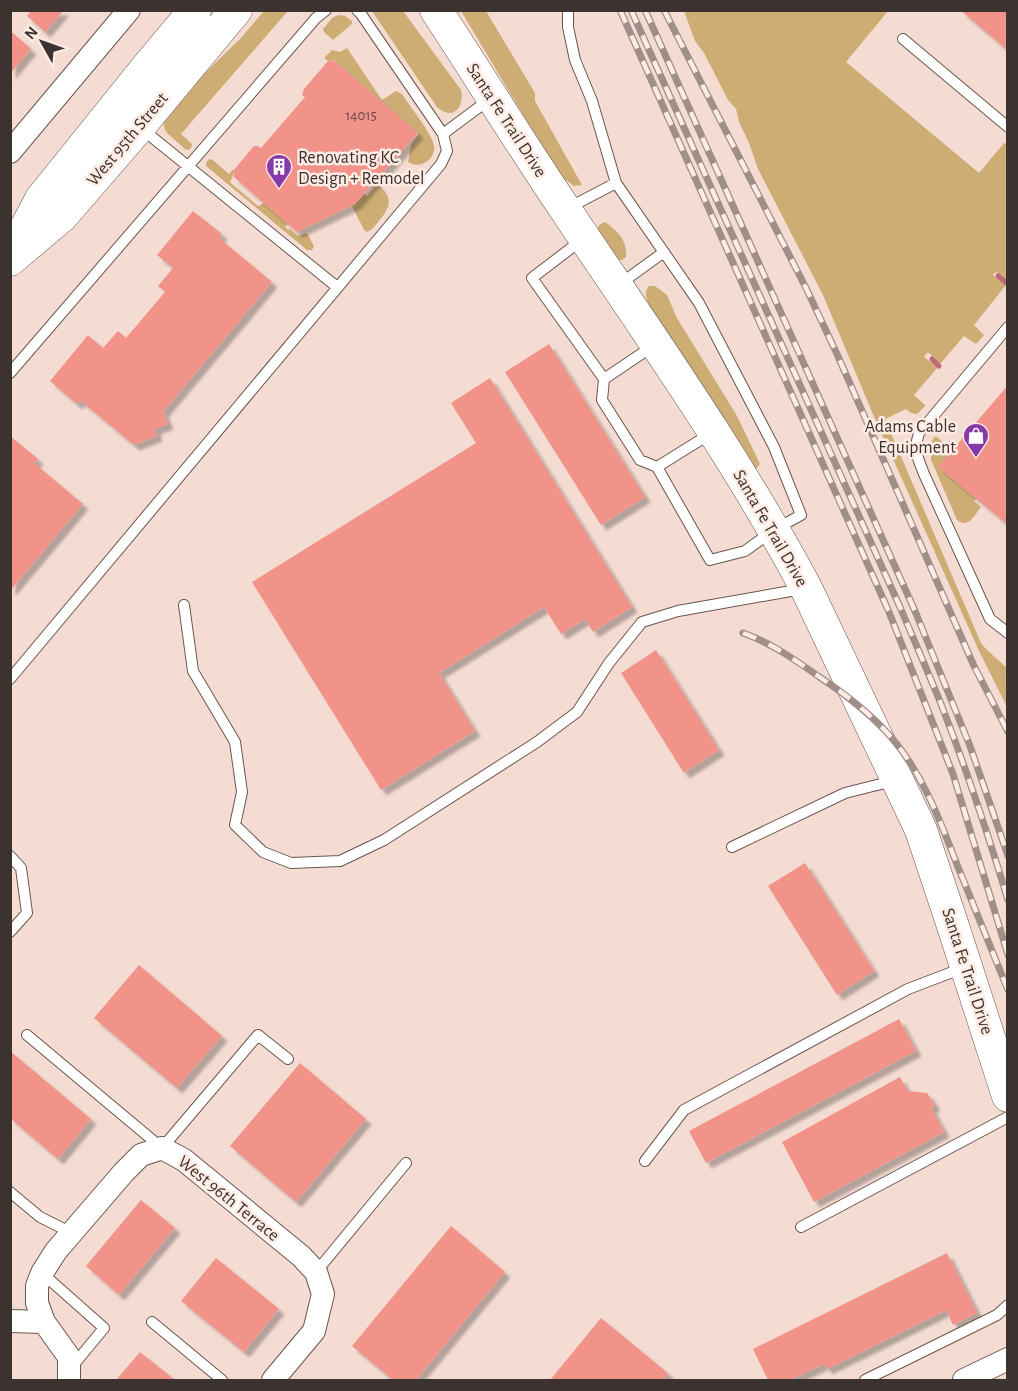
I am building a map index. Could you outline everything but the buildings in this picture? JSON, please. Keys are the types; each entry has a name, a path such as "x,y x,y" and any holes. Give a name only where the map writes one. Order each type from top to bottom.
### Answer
{"main road":[{"name":"West 95th Street","path":"10,258 41,198 195,10"},
{"name":"West 95th Street","path":"10,258 62,216 236,10"},
{"name":"Santa Fe Trail Drive","path":"436,10 743,477 806,588 921,830 1008,1096"}],"street":[{"path":"10,152 129,10"},
{"name":"West 96th Terrace","path":"69,1375 69,1358 44,1322 38,1303 37,1286 42,1273 56,1251 141,1155 162,1148 184,1160 301,1256 316,1272"},
{"path":"273,1380 314,1331 323,1294 316,1272"},
{"path":"10,1321 44,1322"},
{"path":"964,1380 1008,1359"}],"lane":[{"path":"10,373 316,18 326,10"},
{"path":"10,679 441,164 447,151 443,134 357,10"},
{"path":"568,10 568,27 575,60 592,101 616,183 699,303 774,447 801,515 774,530 745,551 710,560 657,467 640,460 602,400 604,379 532,278 584,238"},
{"path":"903,39 1008,127"},
{"path":"443,134 493,97"},
{"path":"139,127 337,287"},
{"path":"566,210 616,183"},
{"path":"617,286 664,252"},
{"path":"1008,327 919,433 916,453 990,619 1008,633"},
{"path":"604,379 656,345"},
{"path":"657,467 714,432"},
{"path":"184,605 193,671 235,742 242,792 235,825 263,852 291,863 340,861 384,840 537,742 577,712 609,663 642,622 678,611 806,588"},
{"path":"732,848 845,793 897,780"},
{"path":"10,856 21,868 27,913 10,932"},
{"path":"645,1161 684,1110 908,988 966,967"},
{"path":"27,1035 162,1148 258,1035 288,1059"},
{"path":"801,1227 1008,1117"},
{"path":"316,1272 406,1163"},
{"path":"10,1192 40,1217 72,1233"},
{"path":"42,1273 104,1328 69,1375"},
{"path":"865,1380 997,1315 1008,1305"},
{"path":"152,1322 222,1380"}],"shaded area":[{"path":"264,11 288,11 181,134 192,144 191,148 185,149 167,133 163,121 179,98 240,39"},
{"path":"372,11 403,11 461,90 461,102 456,110 448,113 437,107"},
{"path":"461,11 486,11 535,93 535,101 582,185 574,186 559,175"},
{"path":"684,11 888,11 846,62 979,173 1004,143 1007,144 1007,282 997,272 993,274 1006,285 974,325 984,335 976,344 964,336 940,364 927,353 924,357 938,367 914,395 925,406 917,414 906,409 885,419 981,643 1007,668 1007,707 979,651 872,412 823,295 758,169 736,109 728,100 704,53 695,41"},
{"path":"338,15 345,16 352,21 352,24 333,40 323,29 332,18"},
{"path":"347,48 382,100 396,91 402,94 433,141 433,155 426,162 417,165 408,162 411,145 418,133 335,61 328,61 324,58 332,50 340,52"},
{"path":"209,159 229,174 233,169 230,182 258,206 264,203 288,224 285,227 288,230 290,229 298,236 307,233 314,246 312,250 307,250 206,166"},
{"path":"377,184 386,193 388,207 372,229 367,232 352,206 364,194 367,196"},
{"path":"605,222 618,233 623,241 626,257 622,260 616,260 597,231 599,225"},
{"path":"649,286 655,286 667,295 677,318 737,416 760,464 756,469 654,314 646,296"},
{"path":"934,437 937,437 952,451 939,467 976,499 974,501 981,507 968,522 957,520 931,460 931,444"}],"waterway":[{"path":"998,276 1008,284"},
{"path":"932,359 939,366"}],"railway":[{"path":"620,10 889,612 953,774 1008,955"},
{"path":"631,10 926,668 968,777 1008,900"},
{"path":"645,10 915,611 970,746 1008,856"},
{"path":"664,10 806,288 974,666 1008,732"},
{"path":"743,633 782,652 857,704 875,720 902,751 922,783 938,816 1008,990"}],"place":[{"name":"Renovating KC Design + Remodel","path":"279,190"},
{"name":"Adams Cable Equipment","path":"976,459"}]}
